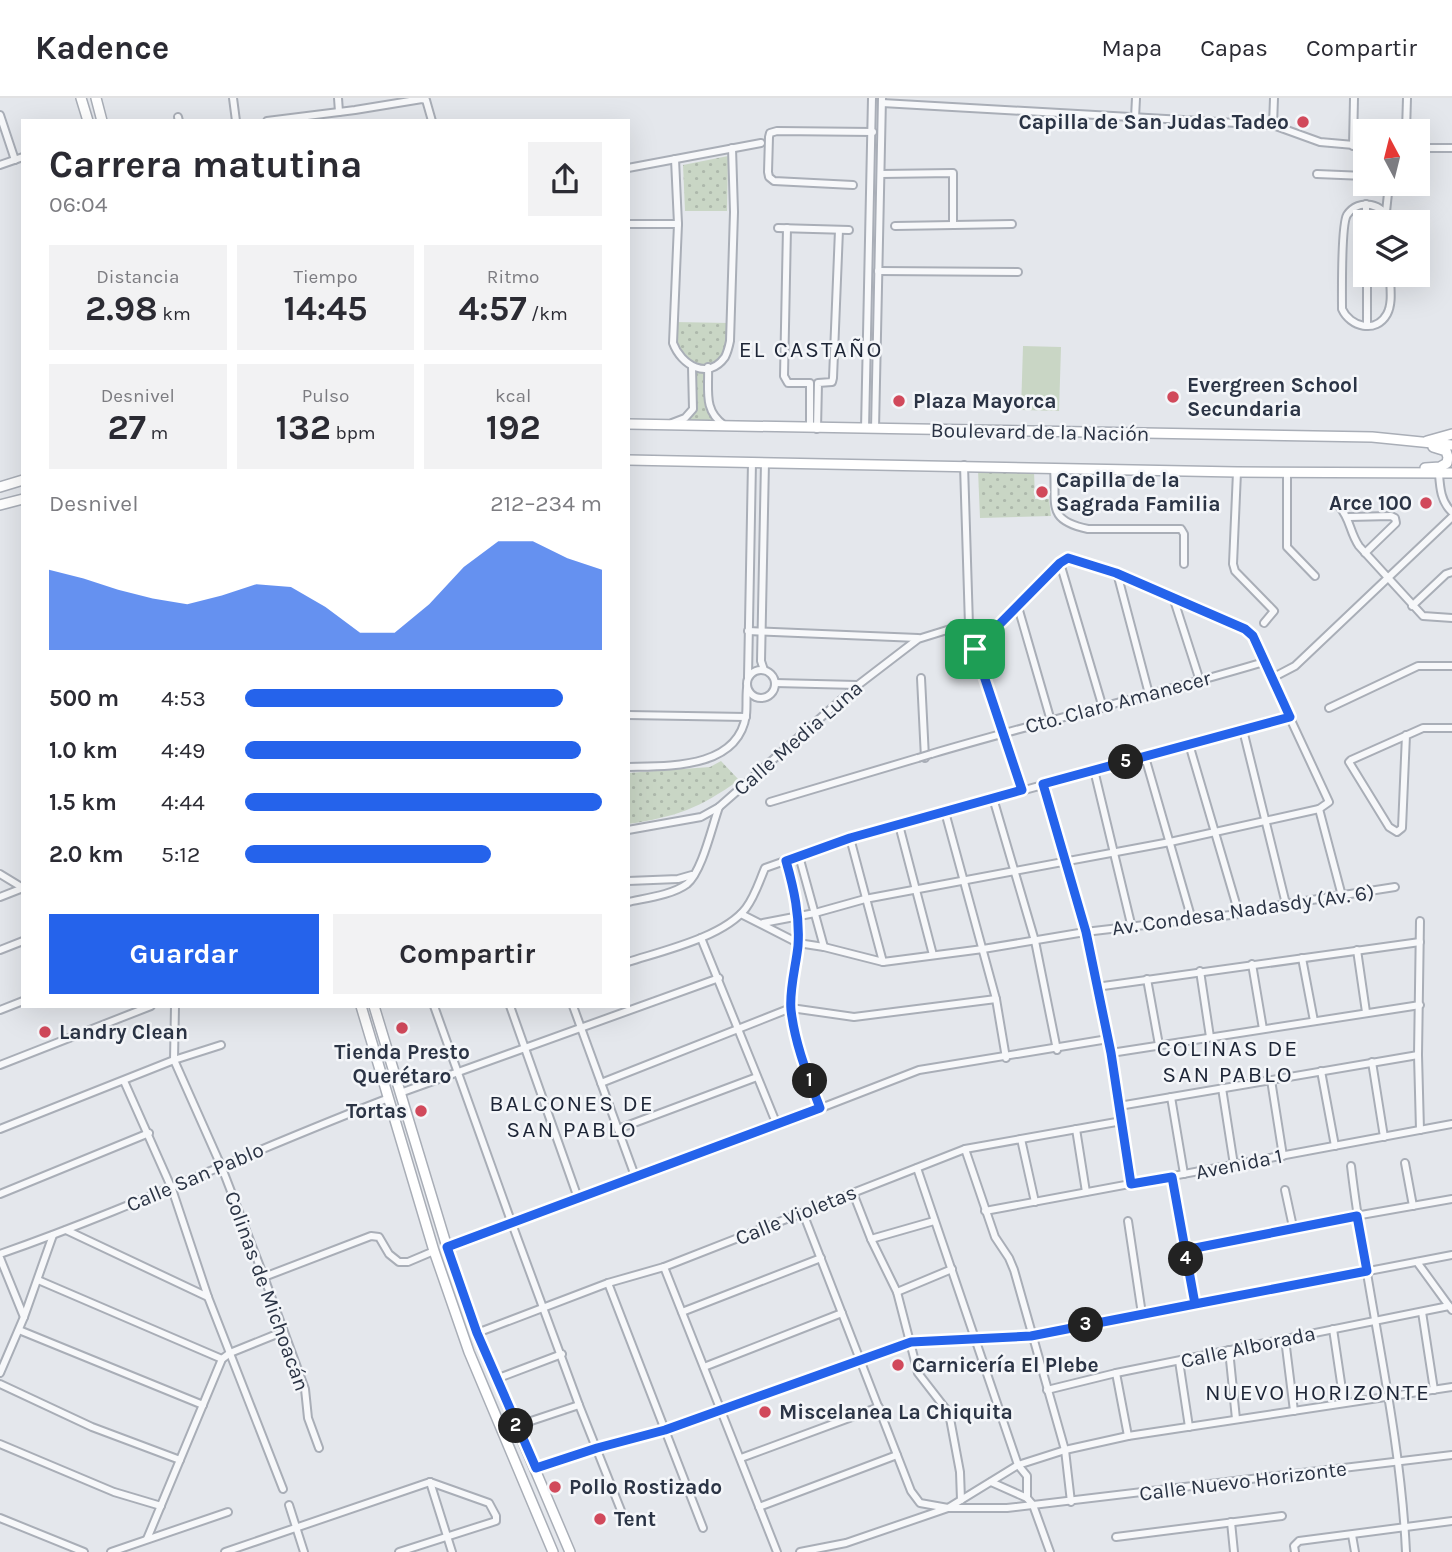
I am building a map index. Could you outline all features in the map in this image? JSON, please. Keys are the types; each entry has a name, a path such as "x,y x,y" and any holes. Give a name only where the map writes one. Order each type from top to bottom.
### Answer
{"main road":[{"path":"81,98 87,119"},
{"path":"96,98 101,119"},
{"name":"Boulevard de la Nación","path":"630,424 1372,437 1452,444"},
{"path":"1418,443 1452,434"},
{"path":"1364,473 1440,467 1447,463 1448,457 1443,450 1418,443"},
{"name":"Boulevard de la Nación","path":"630,460 1237,472 1452,473"},
{"path":"0,487 21,481"},
{"path":"0,505 21,500"},
{"path":"361,1008 434,1251 469,1352 553,1552"},
{"path":"375,1008 447,1247 477,1333 570,1552"}],"street":[{"path":"233,98 236,119"},
{"path":"338,98 339,112"},
{"path":"870,429 867,341 872,98"},
{"path":"1135,118 1136,98"},
{"path":"1273,98 1273,125"},
{"path":"1354,98 1354,119"},
{"path":"1406,119 1407,98"},
{"path":"283,119 422,99 428,104 432,119"},
{"path":"870,429 877,342 882,101 959,102 1135,118 1273,125 1320,142 1353,146"},
{"path":"355,110 356,119"},
{"path":"0,115 15,160"},
{"path":"853,185 774,181 768,172 770,133 881,132"},
{"path":"630,168 761,143"},
{"path":"676,159 678,225 673,343 684,362 692,367 708,367 717,364 725,356 730,341 734,212 732,148"},
{"path":"1430,148 1452,148"},
{"path":"0,165 21,158"},
{"path":"881,174 953,173 953,225"},
{"path":"1317,174 1353,176"},
{"path":"1383,210 1366,204 1355,208 1345,220 1342,309 1352,322 1367,326 1378,323 1388,311 1389,287"},
{"path":"1366,204 1366,210"},
{"path":"630,224 678,225"},
{"path":"895,226 1012,225"},
{"path":"778,228 849,230"},
{"path":"787,228 784,376 788,383 810,383 813,429"},
{"path":"813,429 818,383 832,382 833,377 839,230"},
{"path":"878,271 1018,272"},
{"path":"1367,287 1367,326"},
{"path":"867,341 877,342"},
{"path":"667,425 685,418 693,409 692,367"},
{"path":"708,367 709,409 713,417 726,427"},
{"path":"752,462 747,688 753,696 763,698 772,693 775,683 771,675 764,670 761,661 765,462"},
{"path":"964,465 969,625 1022,790"},
{"path":"1054,469 1055,510 1060,519 1073,526 1088,529 1181,529 1184,534 1184,564"},
{"path":"1237,472 1233,564 1235,571 1274,611 1264,623"},
{"path":"1287,472 1287,547 1315,576"},
{"path":"1272,678 1296,666 1452,514 1443,498 1439,474"},
{"path":"1339,506 1349,517 1354,538 1412,606 1423,616 1452,618"},
{"path":"1349,517 1395,518 1395,523 1365,552"},
{"path":"763,923 815,913 865,899 1170,842 1319,809 1327,806 1329,802 1250,632 1173,597 1116,573 1068,558 975,649"},
{"path":"1060,563 1103,708"},
{"path":"1412,606 1448,572 1452,572"},
{"path":"1116,573 1149,694"},
{"path":"1173,597 1200,681"},
{"path":"1018,607 1051,721"},
{"name":"Calle Media Luna","path":"630,830 701,817 719,807 858,685 918,639 960,626"},
{"path":"748,631 918,639"},
{"name":"Cto. Claro Amanecer","path":"770,802 1003,733 1103,708 1264,662"},
{"path":"1329,708 1418,666 1452,666"},
{"path":"748,677 755,671 764,670"},
{"path":"922,678 924,757"},
{"path":"775,683 858,685"},
{"name":"Calle Media Luna","path":"630,768 707,761 727,748 740,733 746,717 747,688"},
{"path":"630,715 746,717"},
{"path":"630,961 701,938 741,914 756,891 765,868 850,838 1290,717"},
{"path":"1406,735 1402,828 1397,832 1389,827 1349,762 1406,735 1423,728 1452,728"},
{"path":"1243,730 1286,904"},
{"path":"1189,744 1239,914"},
{"path":"1145,757 1192,920"},
{"path":"1094,770 1132,928"},
{"path":"1043,784 1086,932 1111,1053 1131,1184"},
{"path":"993,798 1035,940 1057,1049"},
{"path":"630,901 675,890 686,884 695,874 719,807"},
{"path":"1319,809 1342,896"},
{"path":"945,812 996,999 1006,1057"},
{"path":"900,825 933,955"},
{"path":"850,838 883,962"},
{"path":"799,856 824,947"},
{"path":"786,861 798,917 791,1008 800,1056 820,1108"},
{"path":"0,874 21,887"},
{"path":"630,881 678,879 695,874"},
{"name":"Av. Condesa Nadasdy (Av. 6)","path":"883,962 1086,932 1239,914 1395,887"},
{"path":"0,897 21,889"},
{"path":"796,898 810,895"},
{"path":"741,914 798,943 883,962"},
{"path":"1420,921 1420,1130"},
{"path":"701,938 777,1125"},
{"path":"0,950 21,942"},
{"path":"1096,986 1420,942"},
{"path":"1357,950 1366,1012"},
{"path":"1302,958 1314,1020"},
{"path":"1252,964 1262,1029"},
{"path":"1200,971 1210,1037"},
{"path":"400,1093 460,1074 719,978"},
{"path":"1147,979 1159,1045"},
{"path":"601,1083 791,1008 854,1017 996,999"},
{"path":"0,1010 21,1002"},
{"path":"1111,1053 1420,1005"},
{"path":"0,1065 146,1008"},
{"path":"174,1060 175,1008"},
{"path":"435,1008 579,1405 625,1518"},
{"path":"511,1008 578,1198"},
{"path":"574,1008 635,1177"},
{"path":"447,1247 919,1070 1108,1039"},
{"path":"0,1129 174,1060 221,1045"},
{"path":"1119,1106 1418,1055"},
{"name":"Colinas de Michoacán","path":"174,1060 222,1168 264,1277 304,1389 308,1418 319,1448"},
{"path":"1372,1062 1384,1137"},
{"path":"1321,1071 1335,1146"},
{"path":"618,1129 757,1077"},
{"path":"1271,1080 1283,1156"},
{"path":"124,1081 172,1189 208,1297 283,1489"},
{"path":"1222,1088 1234,1165"},
{"path":"1171,1097 1184,1174"},
{"name":"Calle San Pablo","path":"0,1256 172,1189 276,1141 388,1098"},
{"name":"Calle Violetas","path":"477,1333 608,1283 664,1267 965,1149 1122,1121"},
{"name":"Avenida 1","path":"985,1211 1452,1124"},
{"path":"1076,1129 1086,1192"},
{"path":"0,1194 149,1133"},
{"path":"1021,1139 1035,1202"},
{"path":"965,1149 995,1237 1010,1258 1014,1270 1065,1450 1071,1502"},
{"path":"1405,1163 1413,1206"},
{"path":"1350,1166 1389,1396 1406,1552"},
{"path":"917,1168 1018,1465 1027,1476 1027,1498"},
{"path":"1172,1177 1195,1304"},
{"path":"1285,1189 1293,1227"},
{"path":"853,1193 871,1239 897,1292 918,1373 949,1413 960,1472 961,1500"},
{"path":"1185,1250 1293,1227 1452,1199"},
{"path":"803,1213 911,1491 920,1503 948,1508"},
{"path":"871,1239 934,1221"},
{"path":"1128,1221 1142,1314"},
{"path":"66,1230 208,1297"},
{"path":"0,1373 24,1317 53,1235"},
{"path":"264,1277 371,1236 379,1237 389,1254 399,1262 408,1262 434,1251"},
{"path":"536,1468 665,1430 910,1342 1031,1336 1452,1255"},
{"path":"0,1256 24,1317"},
{"path":"682,1312 821,1258"},
{"path":"1417,1262 1451,1308"},
{"path":"664,1267 777,1552"},
{"path":"897,1292 952,1269"},
{"path":"38,1280 222,1359"},
{"path":"608,1283 703,1528"},
{"name":"Calle Alborada","path":"1047,1390 1229,1350 1451,1308"},
{"path":"1422,1312 1434,1390"},
{"path":"704,1367 842,1313"},
{"path":"1333,1329 1344,1403"},
{"path":"19,1330 203,1405"},
{"path":"147,1539 222,1359 230,1353 282,1332"},
{"path":"1285,1339 1294,1411"},
{"path":"1229,1350 1236,1419"},
{"path":"496,1379 562,1354"},
{"path":"1179,1361 1189,1427"},
{"path":"1116,1373 1128,1436"},
{"path":"0,1384 92,1427 180,1460"},
{"path":"800,1552 846,1543 948,1508 1018,1465 1065,1450 1128,1436 1452,1387"},
{"path":"516,1426 579,1405"},
{"path":"741,1458 879,1407"},
{"path":"0,1444 114,1492 161,1506"},
{"path":"759,1507 897,1455"},
{"name":"Calle Nuevo Horizonte","path":"948,1508 1007,1508 1071,1502 1452,1455"},
{"path":"430,1482 452,1552"},
{"path":"225,1552 430,1482 489,1503 496,1516 496,1521 399,1552"},
{"path":"991,1482 1027,1498 1033,1505 1050,1552"},
{"path":"289,1505 304,1552"},
{"path":"111,1552 228,1512"},
{"path":"1116,1536 1282,1516"},
{"path":"0,1518 84,1552"},
{"path":"1295,1552 1295,1543 1452,1521"},
{"path":"1231,1522 1234,1552"},
{"path":"1352,1535 1355,1552"}],"green space":[{"path":"728,156 727,211 685,211 683,165"},
{"path":"674,322 730,323 725,356 708,367 709,409 726,427 668,425 685,418 693,409 692,367 677,353"},
{"path":"1023,346 1061,347 1059,411 1021,410"},
{"path":"978,470 1034,471 1035,499 1049,499 1051,516 980,518"},
{"path":"721,761 739,780 687,810 630,824 630,773 710,767"}],"place":[{"name":"Capilla de San Judas Tadeo","path":"1303,122"},
{"name":"Evergreen School Secundaria","path":"1173,397"},
{"name":"Plaza Mayorca","path":"899,401"},
{"name":"Capilla de la Sagrada Familia","path":"1042,492"},
{"name":"Arce 100","path":"1426,503"},
{"name":"Tienda Presto Querétaro","path":"402,1028"},
{"name":"Landry Clean","path":"45,1032"},
{"name":"Tortas","path":"421,1111"},
{"name":"Carnicería El Plebe","path":"898,1365"},
{"name":"Miscelanea La Chiquita","path":"765,1412"},
{"name":"Pollo Rostizado","path":"555,1487"},
{"name":"Tent","path":"600,1519"}],"district":[{"name":"EL CASTAÑO","path":"811,349"},
{"name":"COLINAS DE SAN PABLO","path":"1228,1061"},
{"name":"BALCONES DE SAN PABLO","path":"572,1116"},
{"name":"NUEVO HORIZONTE","path":"1318,1392"}],"route":[{"path":"975,649 1022,790 850,838 786,861 798,917 791,1008 800,1056 820,1108 447,1247 477,1333 536,1468 665,1430 911,1342 1031,1336 1195,1304 1185,1250 1357,1216 1367,1271 1195,1304 1185,1250 1172,1177 1131,1184 1111,1053 1086,932 1043,784 1290,717 1253,636 1245,629 1173,597 1116,573 1068,558 975,649"}]}
